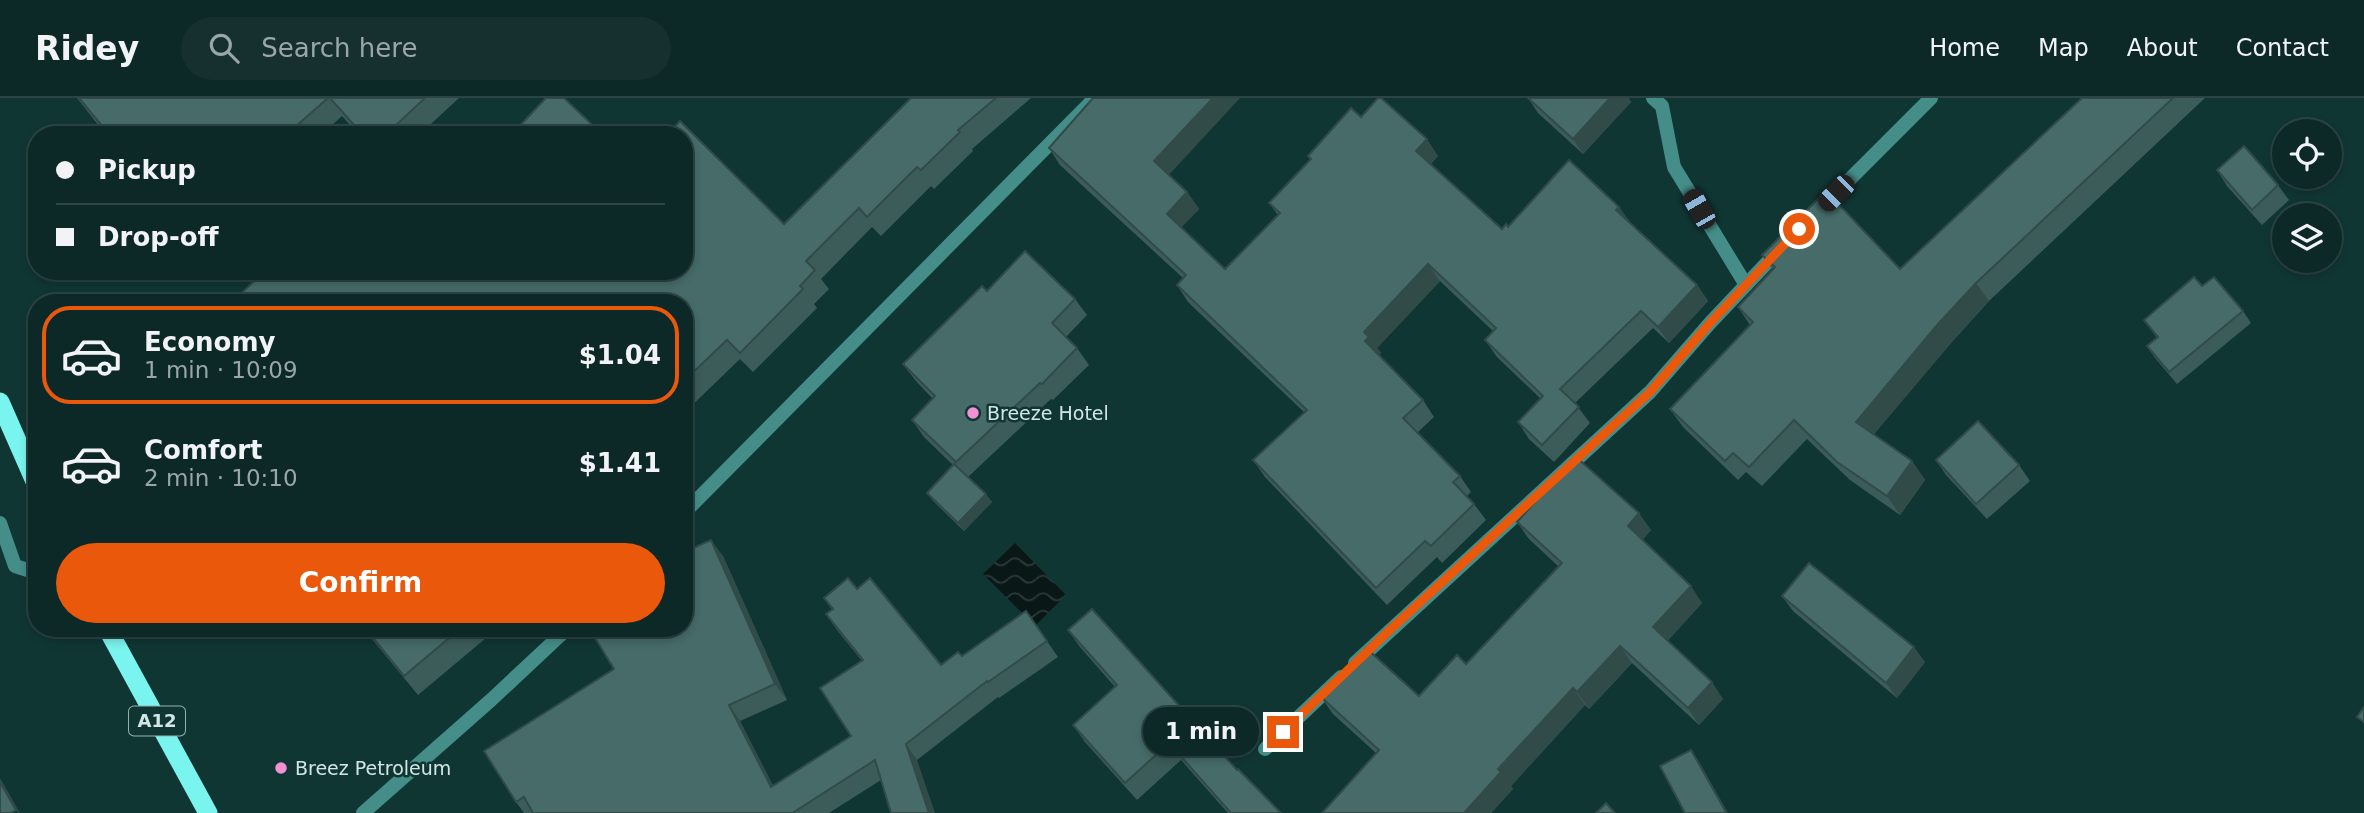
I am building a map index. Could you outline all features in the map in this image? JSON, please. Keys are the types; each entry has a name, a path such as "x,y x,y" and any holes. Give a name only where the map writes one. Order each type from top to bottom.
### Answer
{"highway":[{"path":"0,402 28,466"},
{"name":"A12","path":"112,637 208,813"}],"street":[{"path":"693,504 1095,98"},
{"path":"1653,98 1662,106 1674,167 1746,285"},
{"path":"1810,218 1931,98"},
{"path":"1265,749 1391,629 1650,392 1791,238"},
{"path":"0,523 15,566 28,570"},
{"path":"363,813 558,637"}],"water":[{"path":"1015,543 1066,595 1035,626 983,574"}],"building":[{"path":"79,98 328,98 296,126 102,126"},
{"path":"330,98 425,98 397,126 355,126"},
{"path":"546,98 564,98 594,126 520,126"},
{"path":"911,98 996,98 958,130 960,132 921,170 917,167 867,217 859,208 806,261 815,270 800,286 803,289 740,353 727,340 693,372 693,294 241,294 255,280 693,280 693,134 784,224"},
{"path":"1093,98 1213,98 1154,161 1187,192 1167,214 1225,269 1280,213 1269,203 1311,159 1308,156 1351,108 1361,117 1381,98 1427,139 1416,151 1502,229 1506,224 1508,227 1569,160 1619,207 1616,210 1697,285 1658,327 1641,311 1560,389 1579,407 1542,445 1518,422 1543,396 1485,340 1496,328 1428,264 1364,332 1369,337 1365,341 1423,400 1403,418 1460,476 1453,482 1474,504 1431,546 1425,541 1376,588 1253,460 1307,410 1177,285 1186,275 1049,148"},
{"path":"1528,98 1610,98 1573,139"},
{"path":"2082,98 2173,98 1976,283 1856,422 1912,461 1887,496 1837,462 1794,420 1749,467 1733,453 1725,461 1670,409 1753,322 1738,307 1775,267 1762,255 1826,191 1900,269"},
{"path":"2244,146 2272,178 2274,189 2252,210 2217,170"},
{"path":"1025,251 1075,299 1052,323 1077,348 1042,384 956,462 912,420 935,396 903,364 982,286 987,291"},
{"path":"2194,277 2202,286 2214,277 2243,311 2169,372 2147,346 2158,337 2144,320"},
{"path":"1978,421 2019,465 1976,504 1936,460"},
{"path":"1576,457 1639,513 1628,526 1691,586 1653,627 1712,682 1688,708 1620,646 1577,692 1573,688 1498,769 1501,772 1464,813 1322,813 1379,750 1321,697 1366,648 1419,696 1457,655 1466,664 1562,563 1517,522"},
{"path":"954,464 986,494 958,523 927,493"},
{"path":"711,540 775,684 729,705 771,787 851,736 820,688 863,660 826,614 833,609 824,598 848,578 857,589 870,578 941,665 958,652 962,656 1026,611 1047,641 987,681 906,744 929,813 891,813 875,760 794,813 533,813 524,797 516,802 484,751 614,669 594,637 693,637 693,548"},
{"path":"1809,563 1914,647 1886,683 1782,596"},
{"path":"1092,609 1237,770 1281,813 1231,813 1169,743 1125,783 1073,725 1117,685 1068,630"},
{"path":"372,637 450,637 404,676"},
{"path":"2364,707 2364,722 2357,717"},
{"path":"1691,750 1726,812 1685,813 1660,766"},
{"path":"0,782 16,810 11,813 0,813"},
{"path":"1606,803 1615,813 1596,813"}],"place":[{"name":"Breeze Hotel","path":"973,413"},
{"name":"Breez Petroleum","path":"281,768"}],"route":[{"path":"1283,732 1391,629 1650,392 1710,323 1799,229"}]}
